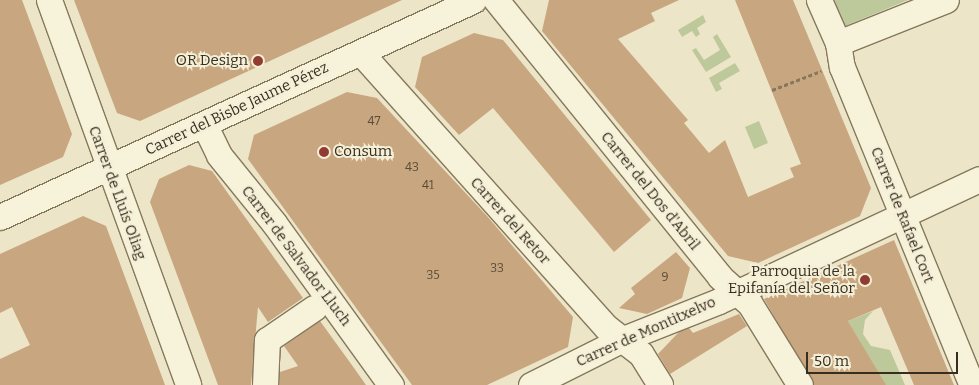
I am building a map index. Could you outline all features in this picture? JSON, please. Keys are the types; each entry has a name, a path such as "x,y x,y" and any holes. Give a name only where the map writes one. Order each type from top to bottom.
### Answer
{"street":[{"name":"Carrer de Lluís Oliag","path":"48,0 188,385"},
{"name":"Carrer del Bisbe Jaume Pérez","path":"0,217 361,54 474,0"},
{"name":"Carrer del Dos d'Abril","path":"496,0 737,293 750,304 800,385"},
{"name":"Carrer de Rafael Cort","path":"819,0 838,43 842,67 972,385"},
{"path":"838,43 946,0"},
{"name":"Carrer del Retor","path":"361,54 606,327 641,354 660,385"},
{"name":"Carrer de Salvador Lluch","path":"204,124 219,155 274,223 391,385"},
{"name":"Carrer de Montitxelvo","path":"531,385 623,339 737,293 979,179"},
{"path":"265,385 267,340 314,308"}],"path":[{"path":"772,90 826,69"}],"green space":[{"path":"834,0 908,0 845,26"},
{"path":"703,15 706,22 697,28 700,34 696,37 692,31 682,37 678,30"},
{"path":"717,34 731,57 706,72 692,50 696,48 704,60 720,50 713,37"},
{"path":"735,63 740,71 719,83 722,89 716,92 709,78"},
{"path":"759,121 768,143 754,149 745,127"},
{"path":"873,311 865,320 863,334 871,346 890,350 905,385 885,385 848,321"}],"building":[{"path":"0,0 22,0 72,134 63,157 0,185"},
{"path":"74,0 402,0 140,121 117,113"},
{"path":"549,0 679,0 651,13 655,21 618,39 688,120 684,123 709,153 725,140 748,197 794,177 790,168 801,164 735,0 793,0 871,188 860,216 758,263 728,256 542,31"},
{"path":"474,33 503,40 651,220 614,252 493,108 459,135 415,87 422,57"},
{"path":"347,92 377,98 487,216 573,317 568,347 487,385 412,385 248,159 254,135"},
{"path":"189,165 212,171 303,298 268,322 258,307 251,385 218,385 150,202 159,179"},
{"path":"83,216 106,226 165,385 0,385 0,359 30,345 12,307 0,313 0,254"},
{"path":"894,240 954,385 914,385 881,307 848,321 886,385 814,385 764,299"},
{"path":"676,252 690,268 682,298 647,314 619,308 635,294 631,288"},
{"path":"739,314 747,326 670,374 658,354 679,332 689,328 693,333"},
{"path":"320,321 366,385 279,385 280,372 298,366 284,346"}],"place":[{"name":"OR Design","path":"258,61"},
{"name":"Consum","path":"324,152"},
{"name":"Parroquia de la Epifanía del Señor","path":"865,280"}]}
